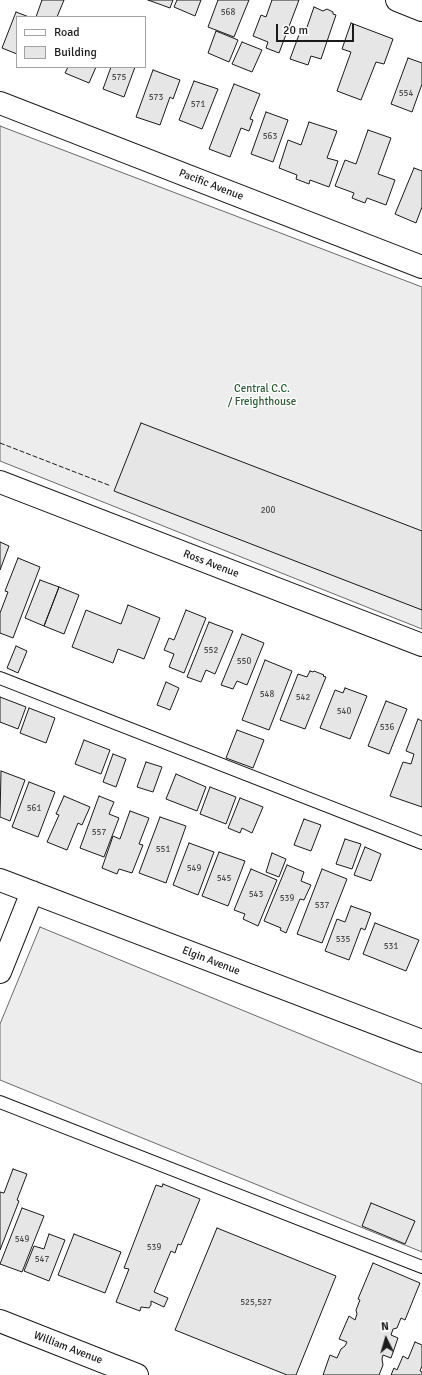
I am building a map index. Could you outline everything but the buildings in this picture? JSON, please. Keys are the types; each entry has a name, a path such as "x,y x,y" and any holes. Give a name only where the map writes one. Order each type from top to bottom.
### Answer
{"street":[{"path":"397,0 422,10"},
{"name":"Pacific Avenue","path":"0,103 422,267"},
{"name":"Ross Avenue","path":"0,482 422,645"},
{"name":"Elgin Avenue","path":"0,880 422,1041"},
{"path":"0,972 32,892"},
{"name":"William Avenue","path":"0,1321 137,1375"}],"lane":[{"path":"0,678 422,843"},
{"path":"0,1102 422,1267"}],"shaded area":[{"name":"Central C.C. / Freighthouse","path":"0,126 422,287 422,629 0,461"},
{"path":"40,927 422,1084 422,1252 0,1080 0,1024"}],"fence":[{"path":"0,443 111,486"}]}
